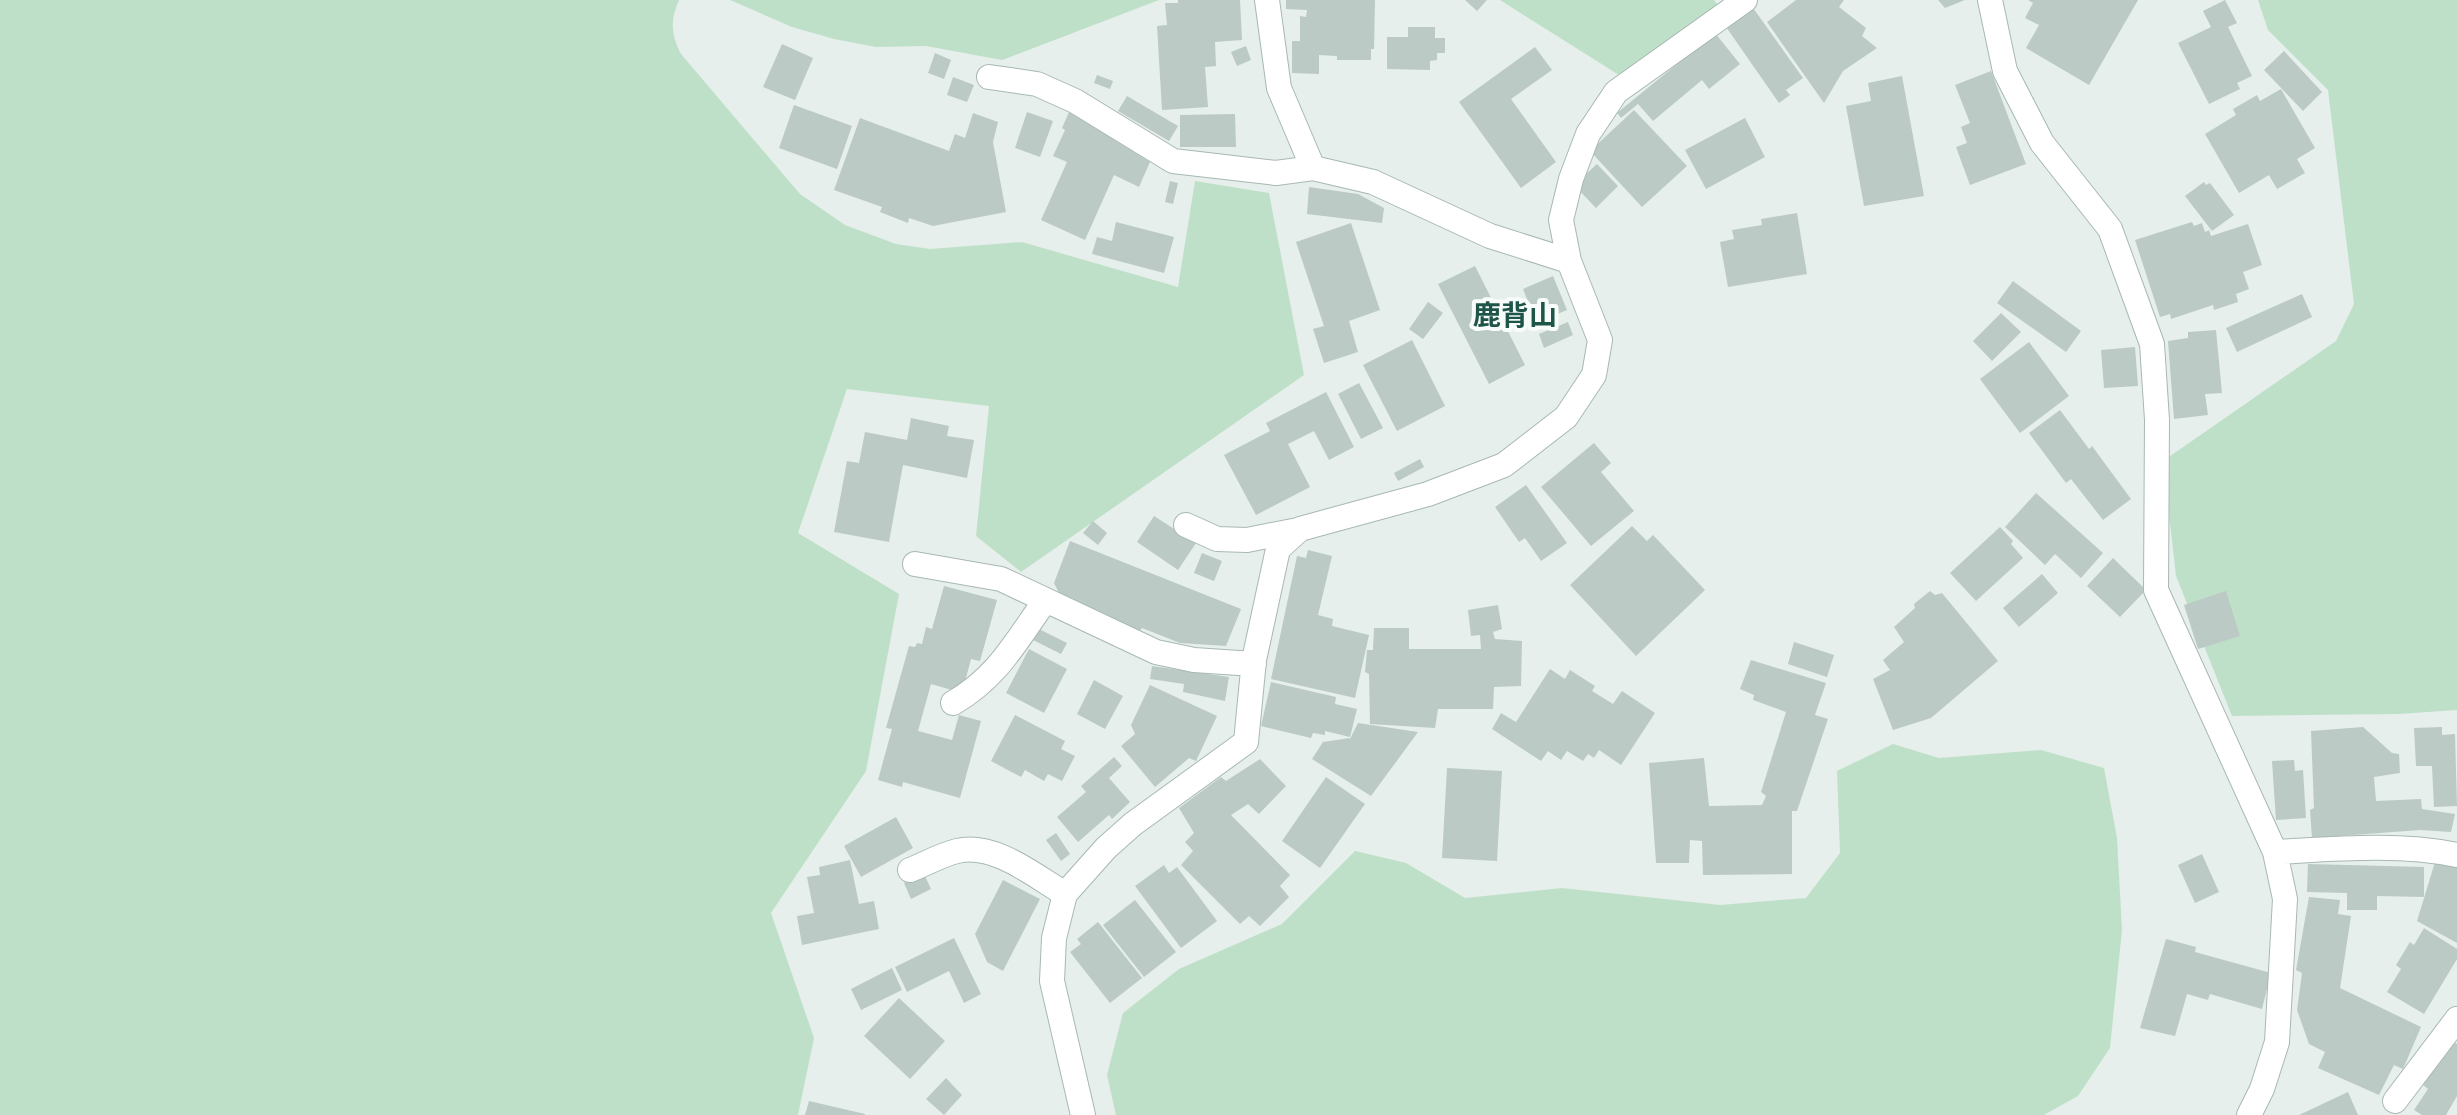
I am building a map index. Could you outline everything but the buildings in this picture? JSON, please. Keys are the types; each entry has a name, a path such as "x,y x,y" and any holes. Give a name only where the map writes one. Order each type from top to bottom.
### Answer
{"street":[{"path":"1267,0 1279,88 1313,168"},
{"path":"1186,525 1217,539 1247,540 1428,494 1504,465 1566,417 1594,375 1600,340 1569,261 1561,220 1571,179 1588,134 1616,92 1745,0"},
{"path":"1990,0 2005,71 2042,143 2110,229 2152,344 2157,420 2156,590 2275,852 2285,899 2277,1042 2262,1089 2249,1115"},
{"path":"989,77 1037,84 1075,101 1173,161 1276,173 1313,168 1373,182 1490,236 1569,261"},
{"path":"1083,1115 1052,981 1054,938 1065,894 1106,848 1133,824 1246,742 1254,664 1278,549 1300,529"},
{"path":"915,564 1001,579 1156,652 1194,660 1254,664"},
{"path":"953,703 991,677 1045,601"},
{"path":"910,870 957,851 980,849 1009,861 1065,894"},
{"path":"2275,852 2435,850 2457,855"},
{"path":"2395,1101 2457,1019"}],"green space":[{"path":"0,0 679,0 673,27 681,54 800,194 845,225 896,244 930,249 1022,242 1178,287 1195,181 1269,193 1304,375 1021,572 976,536 989,406 847,389 798,533 899,594 866,771 771,913 814,1038 798,1115 0,1115"},
{"path":"730,0 1159,0 1002,60 926,46 876,47 834,39 792,27"},
{"path":"1500,0 1714,0 1719,6 1619,75"},
{"path":"2258,0 2457,0 2457,710 2399,714 2232,716 2176,576 2163,461 2336,341 2354,304 2328,90 2268,30"},
{"path":"1893,744 1939,758 2041,750 2104,768 2117,838 2122,930 2110,1048 2078,1096 2044,1115 1116,1115 1107,1075 1123,1013 1179,969 1282,924 1355,851 1406,863 1465,898 1562,888 1720,905 1806,898 1840,853 1837,771"}],"district":[{"name":"鹿背山","path":"1515,315"}]}
